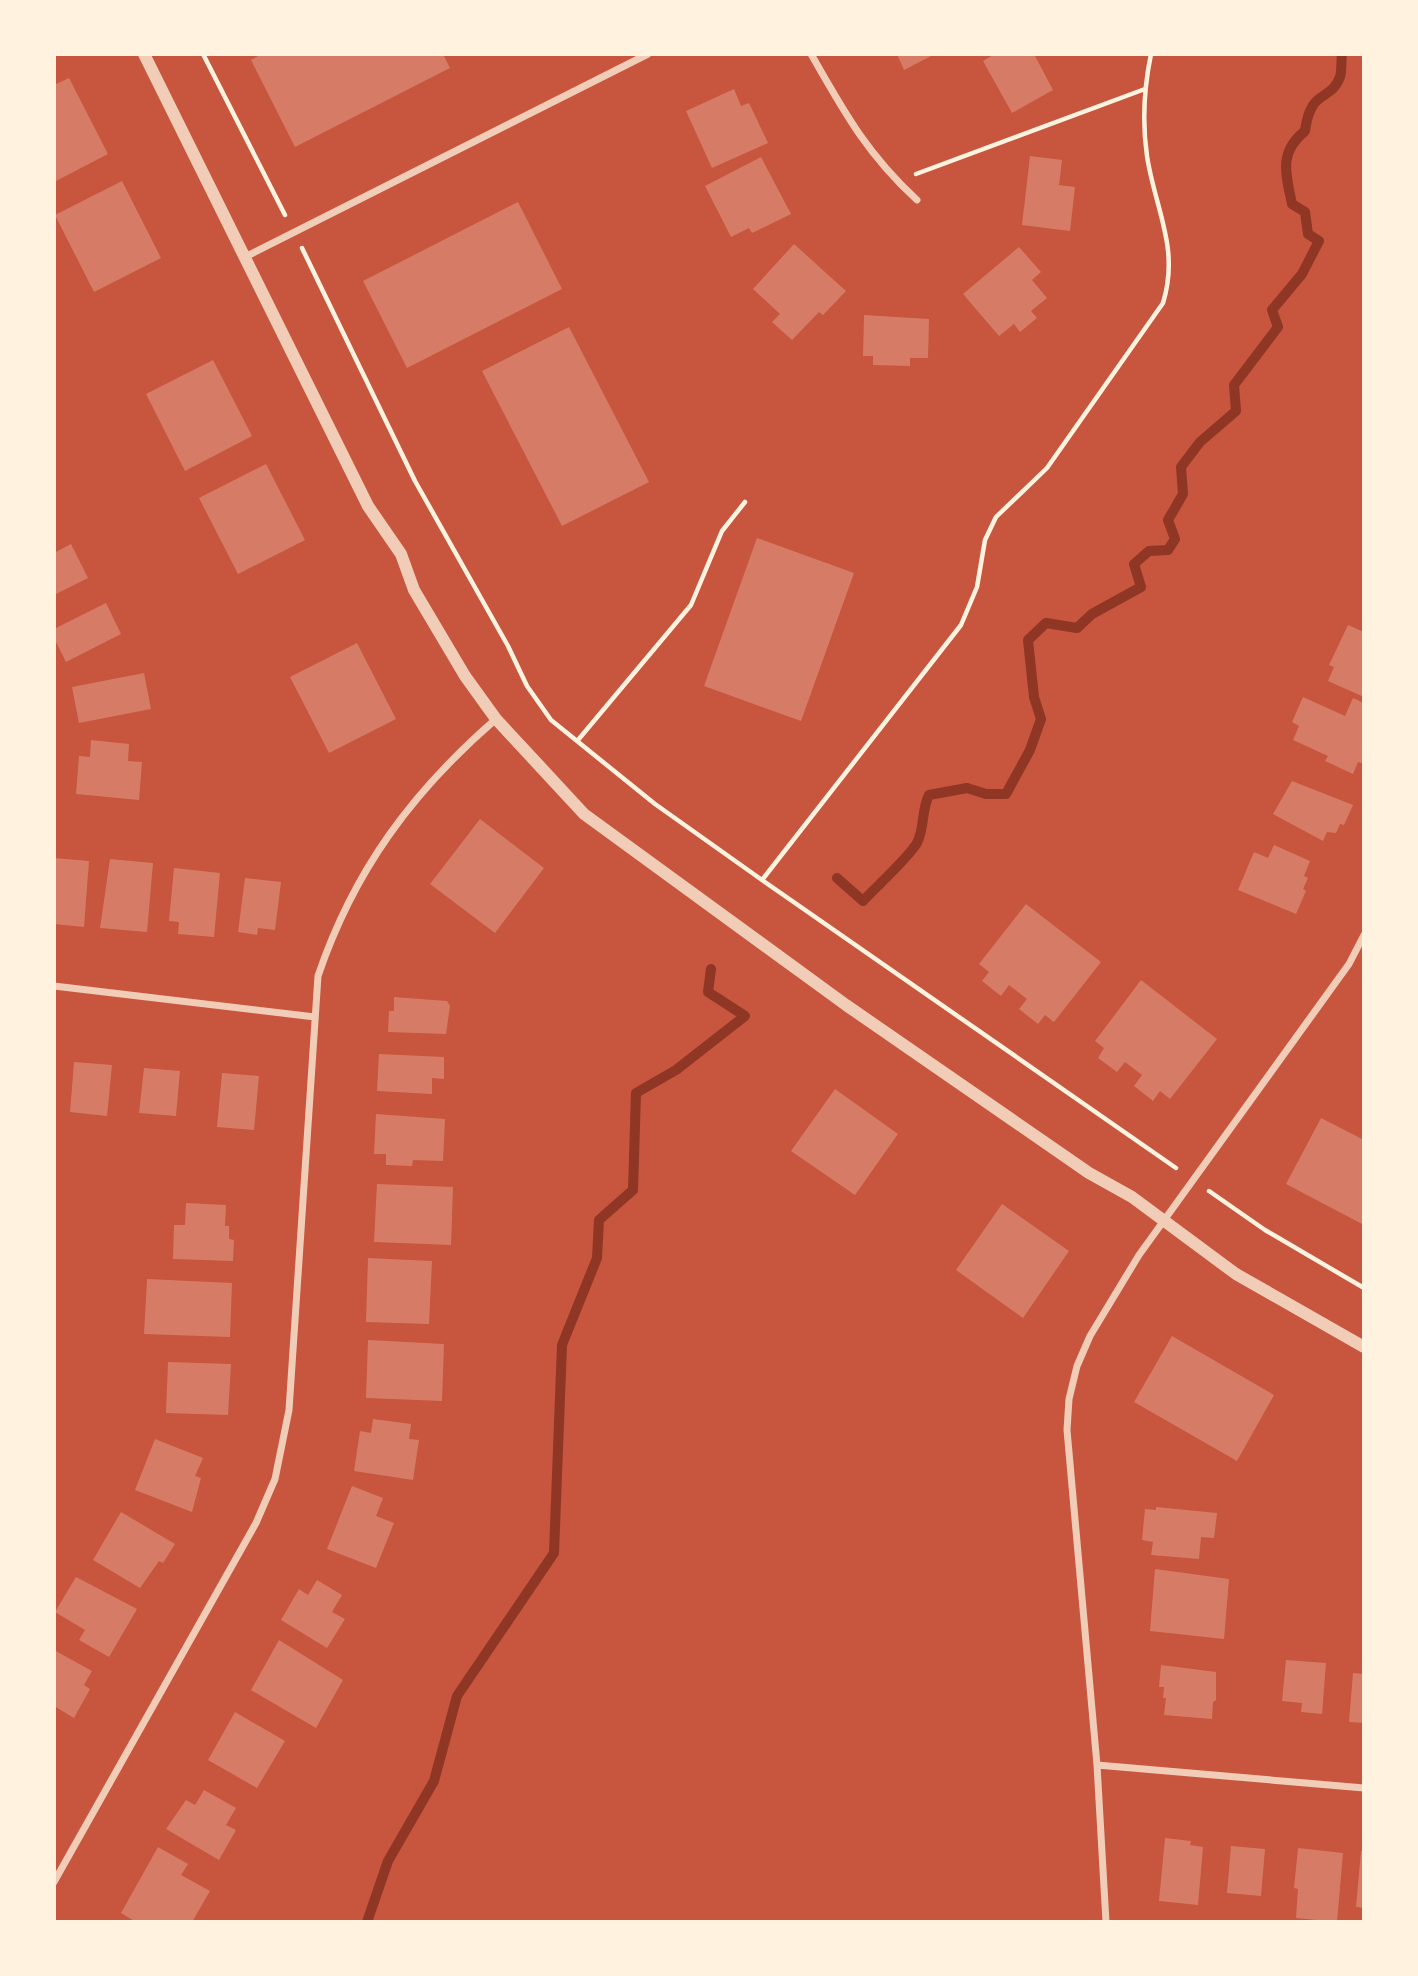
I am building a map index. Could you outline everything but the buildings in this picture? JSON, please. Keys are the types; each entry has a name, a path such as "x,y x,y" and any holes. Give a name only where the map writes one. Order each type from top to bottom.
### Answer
{"street":[{"path":"144,54 368,506 401,554 414,590 465,676 496,719 584,814 846,1005 1164,1220 1236,1274 1364,1348"},
{"path":"245,257 648,54"},
{"path":"811,54 855,131 897,181 917,200"},
{"path":"54,1882 256,1523 275,1479 289,1410 318,976 330,942 387,835 408,806 453,757 496,719"},
{"path":"1106,1922 1097,1765 1069,1464 1069,1399 1077,1366 1090,1336 1164,1220 1349,964 1364,935"},
{"path":"54,986 315,1017"},
{"path":"1097,1765 1364,1788"}],"path":[{"path":"202,54 294,231 415,481 508,646 527,686 551,720 655,804 762,880 1265,1230 1364,1288"},
{"path":"762,880 961,625 977,587 985,540 996,517 1047,468 1163,303 1171,259 1147,158 1144,122 1145,89 1151,54"},
{"path":"897,181 1145,89"},
{"path":"578,740 691,605 722,531 745,502"}],"waterway":[{"path":"837,878 863,901 917,843 929,795 967,788 986,794 1006,794 1030,750 1041,719 1034,697 1028,640 1046,623 1077,628 1092,614 1141,587 1134,564 1149,551 1168,550 1175,539 1168,520 1183,494 1181,467 1200,442 1236,411 1234,385 1278,327 1272,310 1302,274 1319,241 1308,234 1305,212 1292,204 1286,164 1291,147 1305,131 1316,101 1336,85 1341,72 1342,54"},
{"path":"367,1922 388,1861 434,1781 457,1696 554,1553 562,1345 597,1258 599,1220 633,1190 636,1093 676,1070 745,1016 708,992 711,969"}]}
